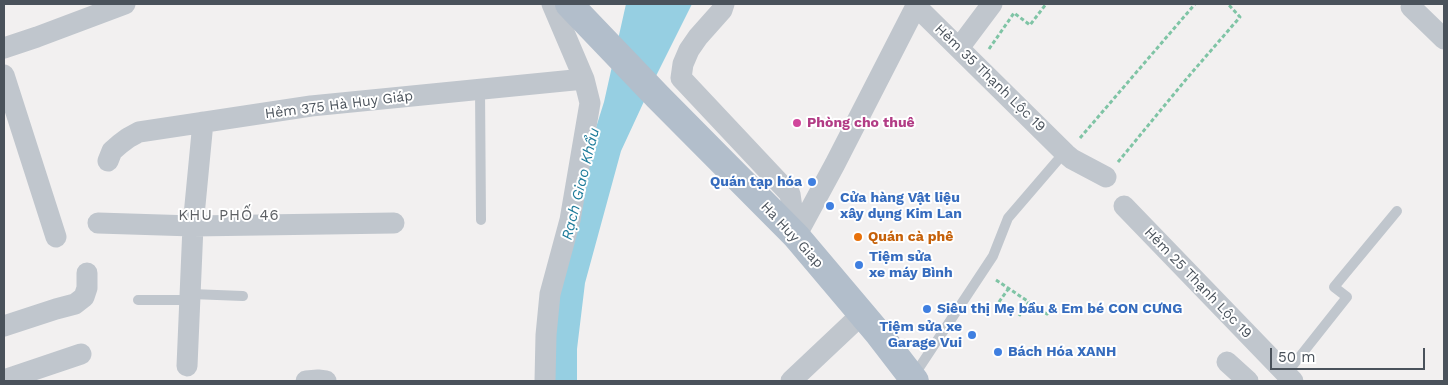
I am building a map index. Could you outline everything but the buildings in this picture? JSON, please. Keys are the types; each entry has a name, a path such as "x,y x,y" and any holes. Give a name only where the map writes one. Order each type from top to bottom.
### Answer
{"main road":[{"name":"Ha Huy Giap","path":"569,4 796,236 878,333 914,380"}],"street":[{"path":"4,48 125,4"},
{"path":"545,381 546,335 550,294 570,220 590,103 584,79 552,4"},
{"path":"724,4 722,10 689,50 683,64 681,78 790,194 796,236"},
{"path":"959,48 992,4"},
{"name":"Hẻm 35 Thạnh Lộc 19","path":"796,236 915,5 978,66 1062,157 1072,159 1106,176"},
{"path":"1411,7 1444,39"},
{"path":"4,75 56,237"},
{"name":"Hẻm 375 Hà Huy Giáp","path":"108,161 112,151 139,132 311,106 584,79"},
{"path":"187,366 193,226 203,122"},
{"name":"Hẻm 25 Thạnh Lộc 19","path":"1124,206 1290,378"},
{"path":"98,223 193,226 394,223"},
{"path":"4,326 75,304 84,297 87,288 87,273"},
{"path":"791,381 862,314"},
{"path":"4,380 81,354"},
{"path":"1227,362 1248,381"},
{"path":"306,381 326,381"}],"lane":[{"path":"480,89 481,220"},
{"path":"914,380 993,256 1008,218 1062,157"},
{"path":"1290,378 1347,297 1334,287 1397,211"},
{"path":"138,300 243,296"}],"path":[{"path":"978,66 1014,13 1030,25 1046,4"},
{"path":"1062,157 1195,4"},
{"path":"1106,176 1240,16 1228,4"},
{"path":"983,271 1048,314 1054,305"},
{"path":"999,302 1009,288"},
{"path":"1019,316 1029,302"}],"water":[{"name":"Rạch Giao Khẩu","path":"626,4 692,4 621,151 585,283 577,349 577,381 550,381 549,323 582,172 604,102"}],"place":[{"name":"Phòng cho thuê","path":"797,123"},
{"name":"Quán tạp hóa","path":"812,182"},
{"name":"Cửa hàng Vật liệu xây dụng Kim Lan","path":"830,206"},
{"name":"Quán cà phê","path":"858,237"},
{"name":"Tiệm sửa xe máy Bình","path":"859,265"},
{"name":"Siêu thị Mẹ bầu & Em bé CON CƯNG","path":"927,309"},
{"name":"Tiệm sửa xe Garage Vui","path":"972,335"},
{"name":"Bách Hóa XANH","path":"998,352"}],"district":[{"name":"KHU PHỐ 46","path":"229,216"}]}
